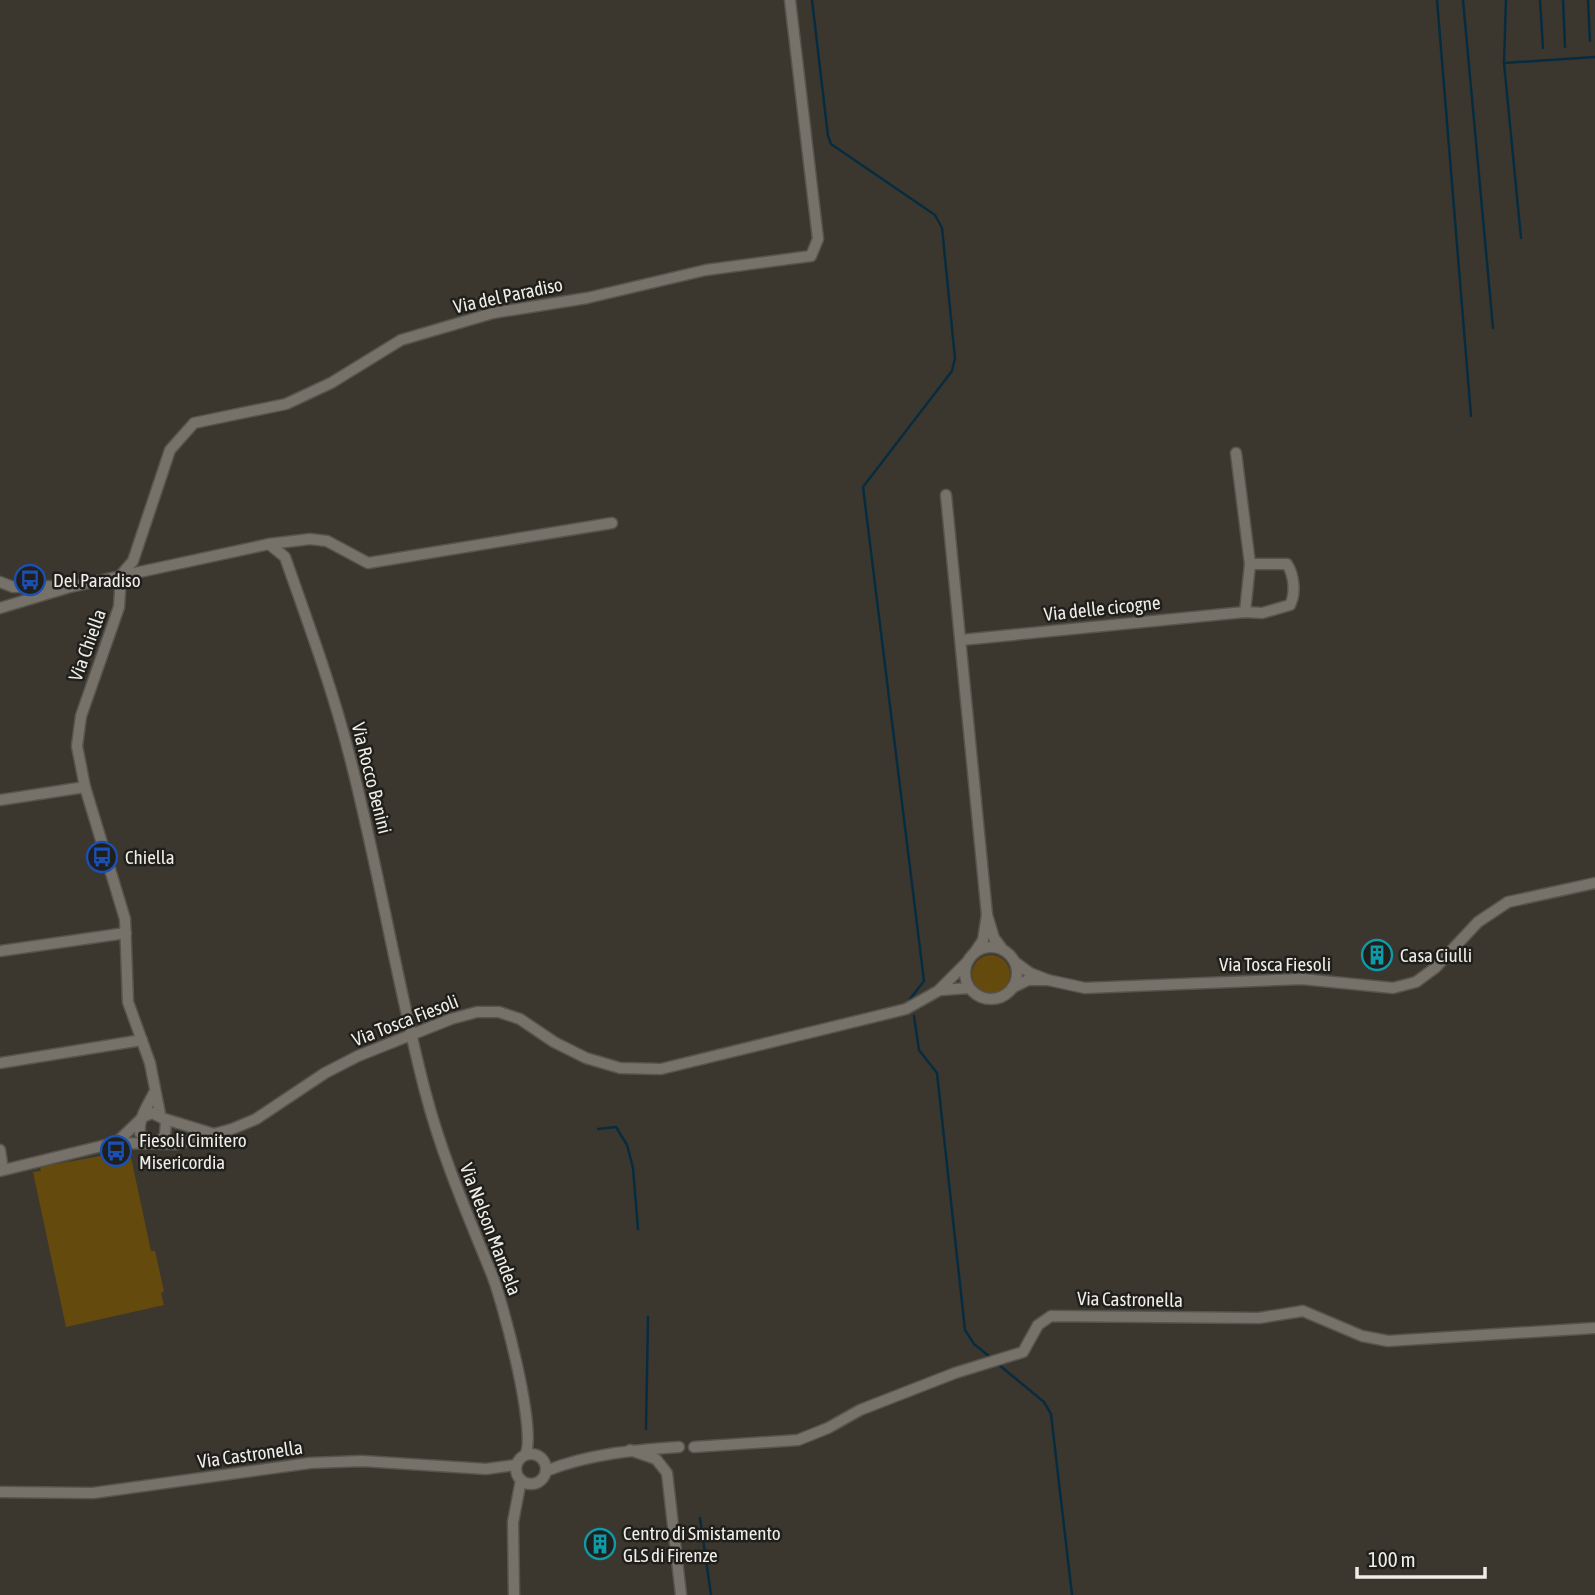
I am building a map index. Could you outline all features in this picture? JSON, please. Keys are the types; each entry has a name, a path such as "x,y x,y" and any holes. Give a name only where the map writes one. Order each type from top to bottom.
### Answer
{"street":[{"name":"Via del Paradiso","path":"121,575 133,561 170,450 194,423 286,404 331,383 401,340 493,313 587,298 706,270 811,256 818,239 790,0"},
{"path":"1236,453 1250,564 1245,612"},
{"path":"946,495 987,915 994,938 1003,950"},
{"path":"3,606 27,602 70,587 121,575 269,544 310,539 327,541 360,562 379,563 612,523"},
{"name":"Via Rocco Benini","path":"269,544 285,557 341,722 412,1034"},
{"name":"Via delle cicogne","path":"961,640 1282,609 1290,605 1293,598 1291,570 1287,564 1250,564"},
{"name":"Via Chiella","path":"121,575 119,607 93,677 77,732 79,764 121,904 126,933 127,994 152,1070 162,1116"},
{"path":"3,584 70,587"},
{"path":"3,584 10,594 3,606"},
{"path":"0,800 85,787"},
{"name":"Via Tosca Fiesoli","path":"1003,950 1024,970 1048,980 1085,988 1302,979 1393,988 1416,982 1435,968 1478,922 1508,902 1595,883"},
{"path":"970,988 965,975 971,957 983,940 987,915"},
{"path":"0,951 126,933"},
{"path":"971,957 992,947 1003,950"},
{"name":"Via Tosca Fiesoli","path":"2,1171 115,1143 188,1142 215,1134 256,1119 343,1063 464,1014 499,1012 520,1019 554,1042 586,1058 620,1068 661,1069 906,1009 938,991 971,957"},
{"path":"1012,988 1017,976 1014,960"},
{"name":"Via Tosca Fiesoli","path":"938,991 970,988 989,999 1004,995 1028,980 1048,980"},
{"name":"Via Nelson Mandela","path":"412,1034 425,1091 452,1179 496,1282 519,1381 528,1439 534,1456"},
{"path":"0,1063 142,1040"},
{"path":"155,1093 143,1117 140,1133 143,1138 153,1143 166,1135 168,1126 162,1116"},
{"path":"143,1117 162,1116 215,1134"},
{"name":"Via Tosca Fiesoli","path":"115,1143 143,1117"},
{"path":"0,1150 2,1171"},
{"name":"Via Castronella","path":"694,1447 798,1440 828,1428 860,1410 1023,1352 1044,1319 1074,1314 1259,1318 1303,1311 1362,1336 1388,1342 1595,1328"},
{"path":"518,1494 531,1484 541,1481 546,1471 567,1462 630,1450 679,1447"},
{"path":"630,1450 656,1458 667,1473 681,1595"},
{"path":"534,1456 567,1462"},
{"path":"534,1456 546,1471"},
{"path":"514,1595 513,1522 518,1494 515,1472 534,1456"},
{"name":"Via Castronella","path":"0,1492 93,1493 310,1463 362,1461 515,1472 531,1484"}],"shaded area":[{"path":"991,955 1004,961 1010,974 1004,987 991,993 978,987 972,974 978,961"},
{"path":"129,1148 151,1251 155,1251 164,1291 161,1293 164,1305 66,1327 33,1172 41,1171 40,1167 122,1152"}],"waterway":[{"path":"812,0 831,144 935,215 942,228 955,358 952,371 863,487 924,981 910,999"},
{"path":"1437,0 1471,416"},
{"path":"1463,0 1493,328"},
{"path":"1506,0 1504,63 1521,238"},
{"path":"1540,0 1543,48"},
{"path":"1563,0 1565,47"},
{"path":"1588,0 1590,41"},
{"path":"1504,63 1595,57"},
{"path":"914,1016 919,1050 937,1073 965,1330 974,1344 990,1357"},
{"path":"598,1129 616,1127 627,1145 633,1168 638,1229"},
{"path":"646,1429 648,1317"},
{"path":"998,1364 1044,1402 1051,1414 1072,1595"},
{"path":"700,1518 711,1595"}],"place":[{"name":"Del Paradiso","path":"30,580"},
{"name":"Chiella","path":"102,857"},
{"name":"Casa Ciulli","path":"1377,955"},
{"name":"Fiesoli Cimitero Misericordia","path":"116,1151"},
{"name":"Centro di Smistamento GLS di Firenze","path":"600,1544"}]}
